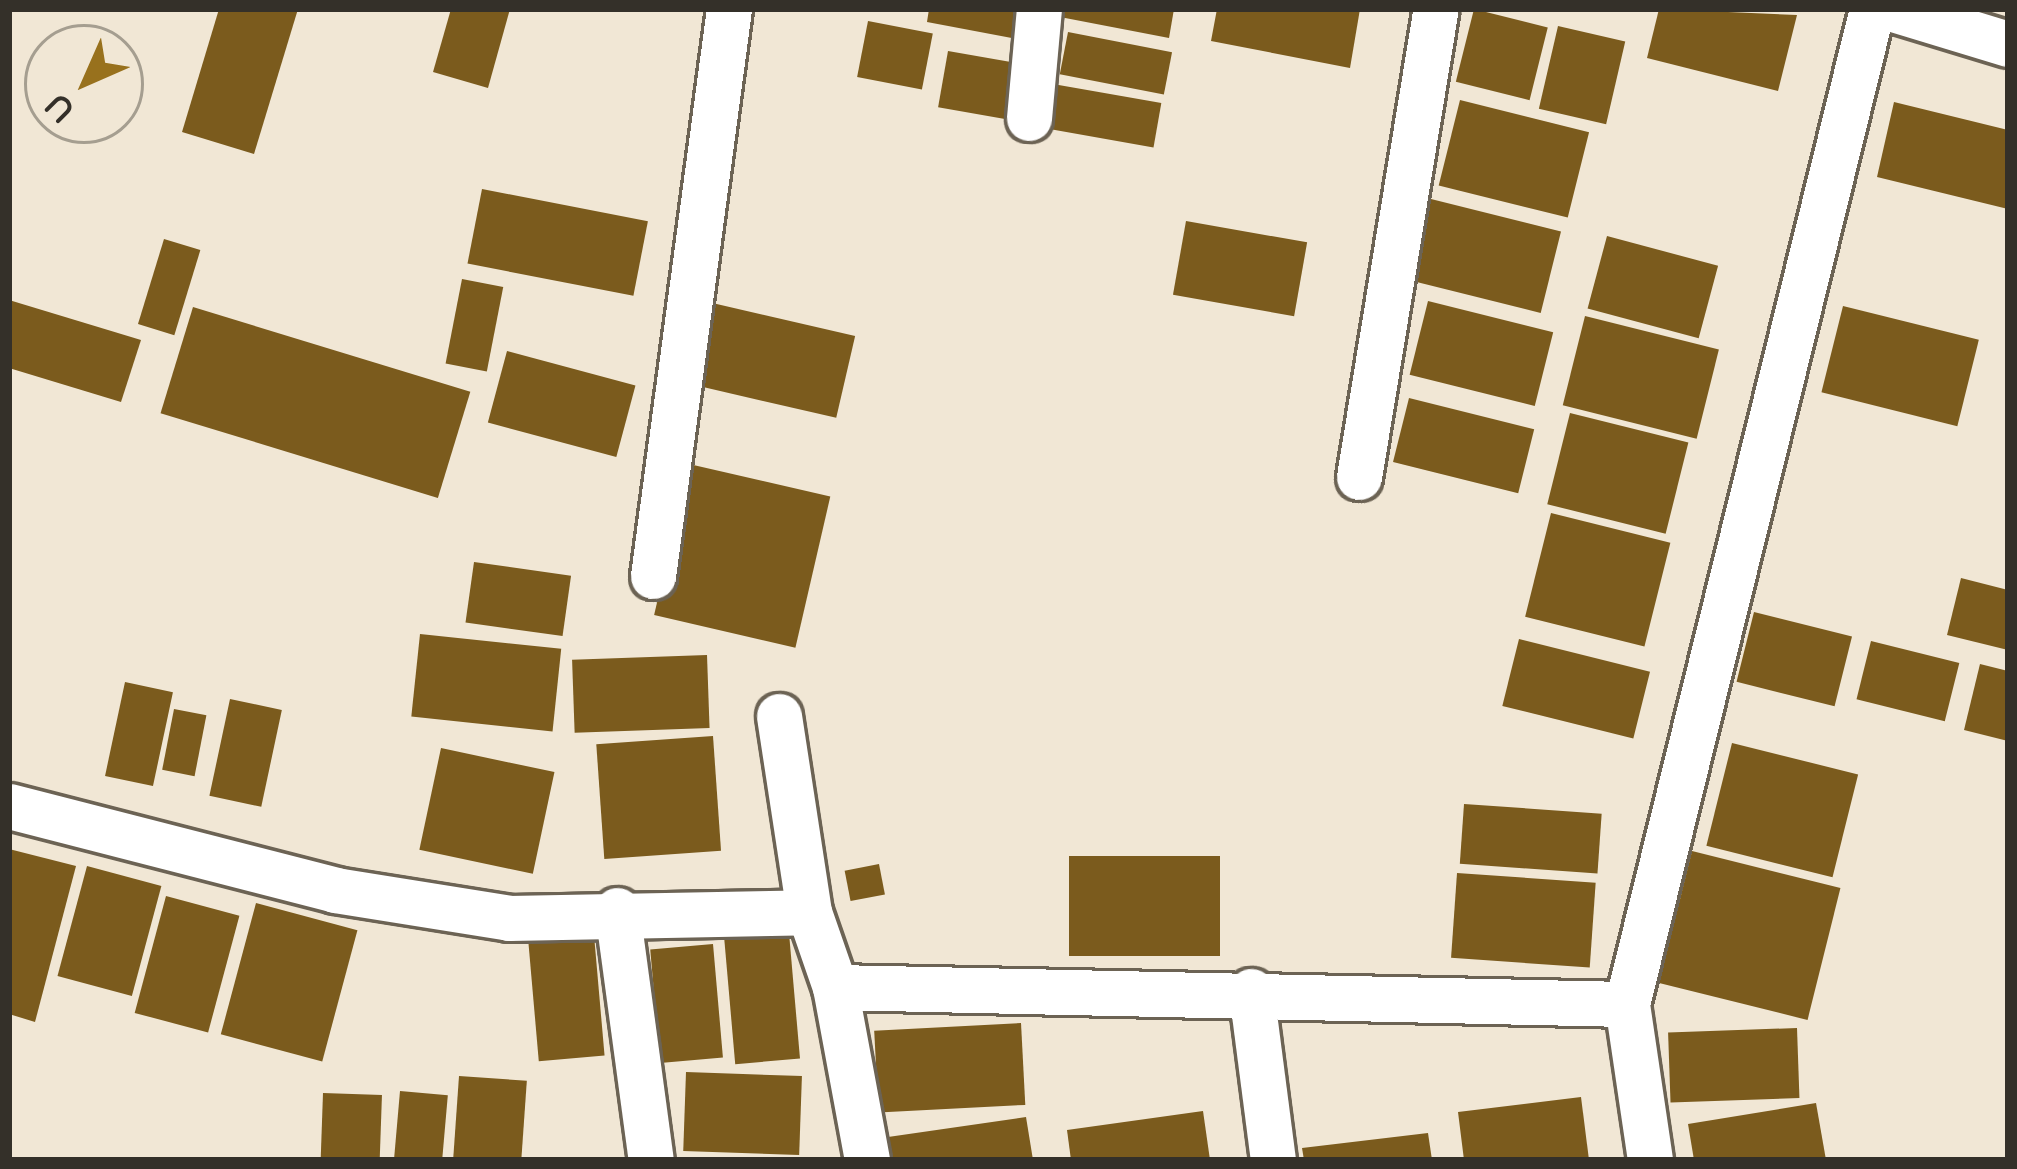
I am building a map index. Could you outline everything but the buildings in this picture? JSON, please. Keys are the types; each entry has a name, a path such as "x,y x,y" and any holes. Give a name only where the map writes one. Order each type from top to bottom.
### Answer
{"street":[{"path":"653,576 729,9"},
{"path":"1029,118 1039,9"},
{"path":"1359,477 1436,9"},
{"path":"1650,1160 1627,1004 1872,9"},
{"path":"1893,9 2008,44"},
{"path":"779,716 809,913 835,987 867,1160"},
{"path":"9,806 335,890 509,918 617,910 809,913"},
{"path":"617,910 651,1160"},
{"path":"835,987 1251,991 1627,1004"},
{"path":"1251,991 1274,1160"}]}
